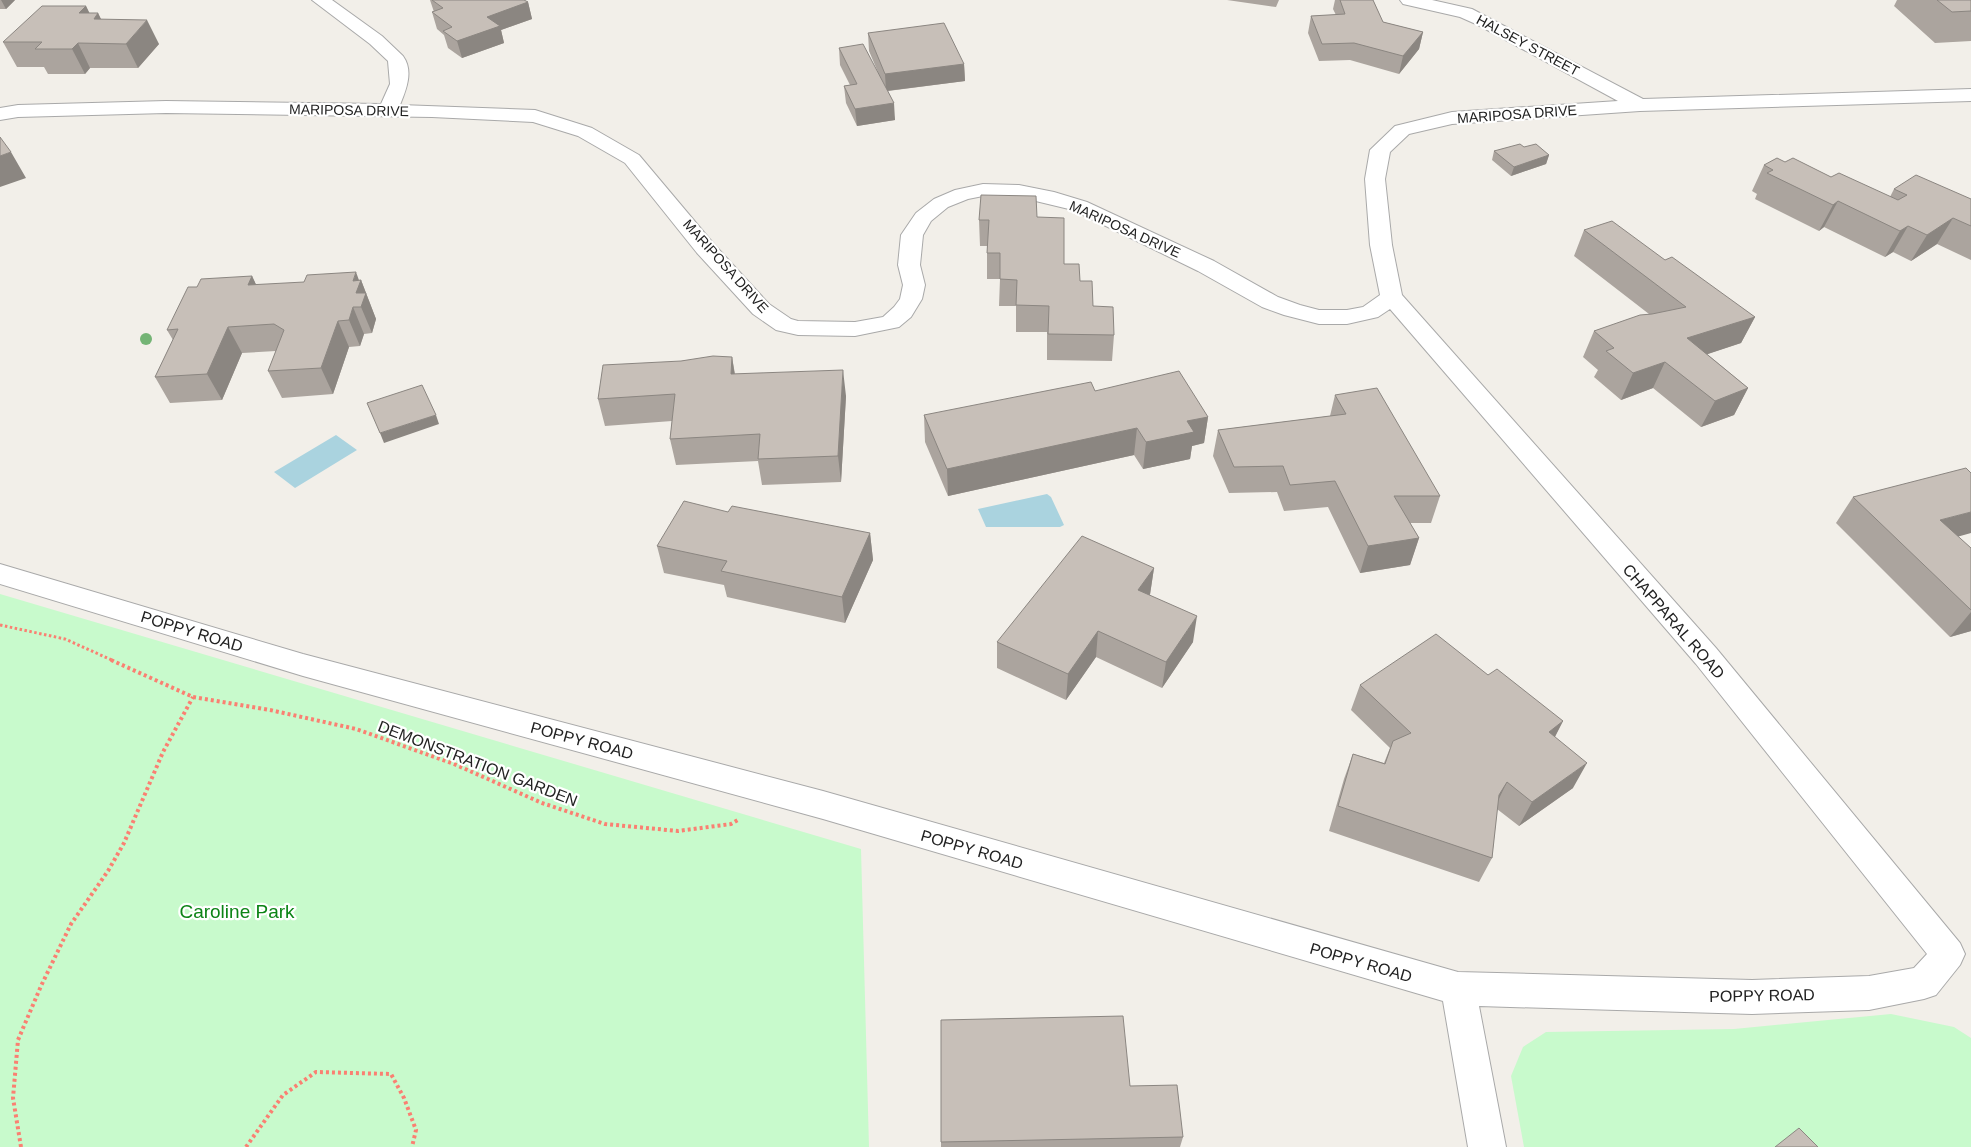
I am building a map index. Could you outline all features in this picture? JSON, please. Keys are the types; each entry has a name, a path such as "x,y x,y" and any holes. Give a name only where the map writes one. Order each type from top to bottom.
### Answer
{"street":[{"path":"321,0 376,40 397,60 399,84 388,110"},
{"name":"HALSEY STREET","path":"1409,0 1466,13 1484,21 1640,105"},
{"name":"MARIPOSA DRIVE","path":"0,114 18,111 160,107 388,110 536,116 585,132 632,159 706,248 761,309 784,325 830,330 855,329 891,322 903,312 911,299 914,285 909,264 912,236 923,217 941,203 962,194 984,190 1019,191 1054,198 1080,206 1206,266 1270,302 1292,310 1319,316 1347,317 1370,312 1381,306 1391,296 1381,245 1375,180 1380,150 1402,130 1452,118 1640,105 1971,95"},
{"name":"CHAPPARAL ROAD","path":"1391,296 1706,656 1948,954"},
{"name":"POPPY ROAD","path":"0,574 303,665 768,790 1458,989 1752,997 1869,993 1924,983 1948,954"},
{"path":"1458,989 1487,1147"}],"path":[{"name":"DEMONSTRATION GARDEN","path":"0,625 65,639 193,697 270,710 356,730 454,764 542,804 605,824 678,831 732,824 754,811 768,790"},
{"path":"22,1147 13,1098 18,1040 40,986 71,924 108,871 124,842 163,752 193,697"},
{"path":"246,1147 283,1094 316,1072 360,1072 391,1074 404,1098 416,1130 412,1147"}],"green space":[{"name":"Caroline Park","path":"0,594 861,849 869,1147 0,1147"},
{"path":"1891,1014 1954,1027 1971,1038 1971,1147 1524,1147 1511,1076 1523,1047 1546,1032 1734,1029"}],"water":[{"path":"336,435 357,450 295,488 274,472"},
{"path":"1047,494 1051,497 1064,525 1060,527 986,527 978,509"}],"building":[{"path":"432,0 524,0 528,2 487,17 500,26 457,41 443,31 452,27 432,12 443,8"},
{"path":"1340,0 1373,0 1383,22 1423,32 1403,56 1354,43 1322,44 1311,16 1345,14"},
{"path":"1937,0 1971,0 1971,11 1952,12"},
{"path":"42,6 86,6 79,13 98,13 94,19 147,20 126,44 78,43 72,49 35,49 42,42 3,42"},
{"path":"944,23 964,64 885,74 868,33"},
{"path":"863,44 894,103 855,109 844,86 857,84 839,48"},
{"path":"0,137 11,152 0,156"},
{"path":"1520,144 1524,147 1536,144 1549,155 1514,167 1494,151"},
{"path":"1777,158 1785,162 1793,158 1831,177 1839,173 1898,200 1907,195 1894,189 1916,175 1971,199 1971,226 1953,218 1927,235 1908,226 1900,231 1838,201 1833,205 1767,173 1773,170 1764,165"},
{"path":"981,195 1036,196 1037,217 1064,218 1064,264 1079,264 1080,281 1092,281 1093,306 1113,307 1114,335 1048,334 1049,306 1016,305 1017,280 1000,279 1000,253 987,253 989,220 979,220"},
{"path":"1612,221 1665,260 1672,257 1755,317 1687,338 1748,388 1715,401 1665,362 1633,373 1606,351 1614,348 1594,331 1640,315 1686,307 1584,230"},
{"path":"356,272 353,281 361,280 356,293 366,293 361,307 353,307 349,320 338,321 321,368 268,371 284,330 274,324 228,327 207,374 155,377 178,329 167,330 188,287 197,287 201,279 252,276 248,285 304,282 307,275"},
{"path":"713,356 732,357 731,374 843,370 838,456 758,459 760,434 670,439 675,394 598,399 603,365 681,361"},
{"path":"1179,371 1208,417 1187,421 1194,432 1146,442 1137,428 947,469 924,415 1091,382 1095,391"},
{"path":"422,385 436,415 380,433 367,403"},
{"path":"1377,388 1440,496 1394,496 1419,538 1368,546 1335,481 1290,485 1283,466 1234,467 1218,430 1346,414 1335,395"},
{"path":"1966,468 1971,473 1971,512 1940,520 1971,548 1971,610 1853,497"},
{"path":"684,501 728,512 732,506 870,533 842,597 721,571 727,561 657,546"},
{"path":"1082,536 1154,568 1138,590 1197,616 1166,662 1098,631 1068,674 997,642"},
{"path":"1436,634 1488,675 1497,669 1563,721 1549,732 1587,763 1532,802 1507,782 1499,795 1492,858 1338,806 1353,754 1385,764 1393,741 1411,733 1360,685"},
{"path":"1123,1016 1130,1086 1177,1085 1183,1137 941,1142 941,1020"},
{"path":"1799,1128 1818,1147 1775,1147"}]}
